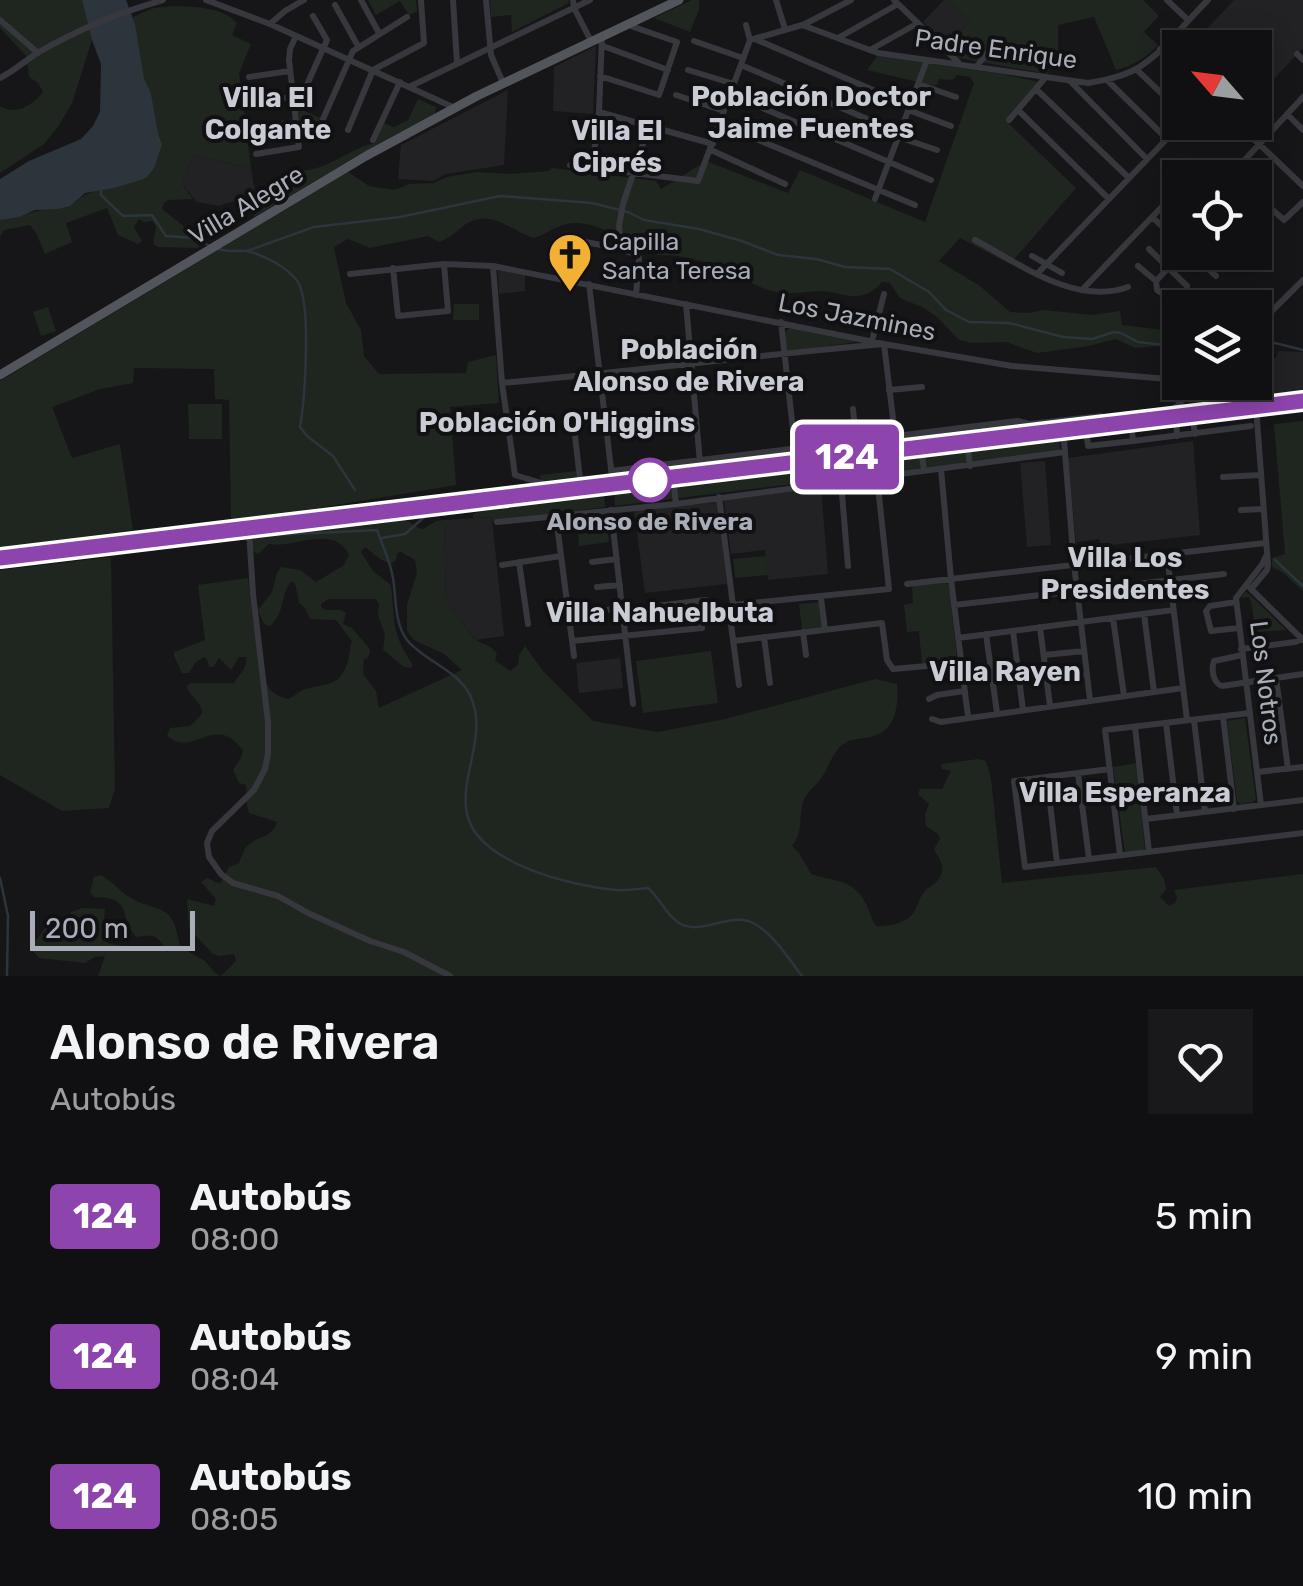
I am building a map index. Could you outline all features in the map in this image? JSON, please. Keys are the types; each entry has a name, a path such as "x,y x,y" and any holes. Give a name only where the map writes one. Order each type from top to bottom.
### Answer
{"highway":[{"path":"0,558 1303,401"}],"main road":[{"name":"Villa Alegre","path":"0,375 366,156 591,41 602,41 658,4 679,0"}],"street":[{"path":"0,78 73,35 163,0"},
{"path":"206,0 270,24 455,108"},
{"path":"279,0 285,11"},
{"path":"270,24 304,0"},
{"path":"362,0 379,33"},
{"path":"348,130 374,70 424,43 421,0"},
{"path":"453,0 458,63"},
{"path":"486,0 494,64 503,84"},
{"path":"410,86 573,4 590,0"},
{"path":"785,29 777,3 790,0"},
{"path":"570,165 698,181 752,39 802,25 852,0"},
{"path":"1167,0 1188,20"},
{"name":"Padre Enrique","path":"802,25 869,51 1088,82 1136,69 1208,0"},
{"path":"838,38 896,2 960,63"},
{"path":"335,4 358,46"},
{"path":"573,4 591,41"},
{"path":"295,111 327,40 313,16"},
{"path":"323,118 348,59 358,46 407,17"},
{"path":"0,20 38,53"},
{"path":"869,51 918,23"},
{"path":"600,76 659,95 678,42 627,24"},
{"path":"746,25 752,39 950,126"},
{"path":"256,154 299,147 290,71 296,36"},
{"path":"592,168 602,41 668,70"},
{"path":"694,41 937,150"},
{"path":"976,66 994,46"},
{"path":"876,195 927,60"},
{"path":"1136,69 1162,94"},
{"path":"688,70 734,84"},
{"path":"248,78 290,71"},
{"path":"1009,120 1045,78"},
{"path":"1106,80 1162,134"},
{"path":"373,140 400,82"},
{"path":"1070,82 1148,159"},
{"path":"918,84 956,97"},
{"path":"1036,89 1129,178"},
{"path":"730,94 931,180"},
{"path":"248,103 293,96"},
{"path":"676,96 724,111"},
{"path":"1246,160 1303,97"},
{"path":"1018,110 1109,199"},
{"path":"599,112 712,147 786,184"},
{"path":"1287,114 1303,130"},
{"path":"252,128 296,122"},
{"path":"720,124 876,195 915,205"},
{"path":"636,295 640,264 620,236 619,226 649,126"},
{"path":"597,136 622,140"},
{"path":"1037,274 1166,140"},
{"path":"1253,140 1303,186"},
{"path":"1272,211 1284,220 1303,202"},
{"path":"1081,291 1162,207"},
{"path":"1296,210 1303,217"},
{"path":"1152,217 1162,226"},
{"path":"564,238 635,255"},
{"path":"975,240 1037,274 1081,291 1112,292 1128,287"},
{"path":"1149,248 1162,262"},
{"path":"1032,256 1062,273"},
{"path":"393,268 398,316 448,311 444,264"},
{"name":"Los Jazmines","path":"350,274 444,264 493,266 1012,366 1162,378"},
{"path":"493,266 514,475 565,491"},
{"path":"1138,266 1156,281 1162,294"},
{"path":"1156,281 1166,270"},
{"path":"1170,270 1187,286"},
{"path":"1208,270 1216,276"},
{"path":"1272,311 1303,280"},
{"path":"589,284 613,485"},
{"path":"872,341 884,294"},
{"path":"686,304 701,474"},
{"path":"781,322 794,448"},
{"path":"502,383 884,344 895,435"},
{"path":"889,390 922,387"},
{"path":"1176,436 1172,415 1185,400"},
{"path":"907,584 1265,543 1256,406"},
{"path":"853,409 856,439"},
{"path":"1192,412 1194,434"},
{"path":"611,470 1017,421 1030,424 1103,416 1111,424"},
{"path":"1131,420 1132,441"},
{"path":"1086,426 1088,446 1251,426"},
{"path":"574,427 581,489"},
{"path":"1063,428 1076,591 1090,700"},
{"path":"968,442 970,466"},
{"path":"921,448 924,471"},
{"path":"498,522 676,504 1065,452"},
{"path":"839,458 848,566"},
{"path":"942,469 968,717"},
{"path":"1222,477 1260,474"},
{"path":"734,605 889,590 877,477"},
{"path":"672,478 676,504"},
{"path":"719,497 734,605 730,611 739,686"},
{"path":"1242,510 1263,509"},
{"path":"611,510 634,704"},
{"path":"556,517 574,656"},
{"path":"249,529 268,754 265,770 254,790 212,832 207,843 209,857 229,880 278,896 450,976"},
{"name":"Los Notros","path":"1261,805 1236,602 1238,593 1248,587 1266,556 1265,543"},
{"path":"1167,555 1183,688 1206,812"},
{"path":"502,565 561,556"},
{"path":"592,562 617,560"},
{"path":"519,562 528,624"},
{"path":"954,605 1224,574"},
{"path":"597,587 620,584"},
{"path":"1248,587 1302,639 1214,661 1215,680 1222,686 1303,674"},
{"path":"820,598 825,630"},
{"path":"572,641 702,628 702,600 598,611"},
{"path":"1236,602 1210,606 1206,611 1210,631 1239,628"},
{"path":"958,638 1173,610"},
{"path":"1144,614 1154,692"},
{"path":"1113,618 1124,696"},
{"path":"733,641 882,623 889,666 896,669 961,663"},
{"path":"1040,627 1050,706"},
{"path":"1014,631 1023,710"},
{"path":"803,632 806,655"},
{"path":"986,634 996,713"},
{"path":"764,637 770,682"},
{"path":"1044,656 1084,651"},
{"path":"1047,679 1087,674"},
{"path":"1276,678 1288,769"},
{"path":"932,720 941,722 1183,688"},
{"path":"929,699 964,692"},
{"path":"1120,856 1106,730 1250,713"},
{"path":"1223,716 1234,808"},
{"path":"1166,723 1177,816"},
{"path":"1135,727 1150,852"},
{"path":"1257,772 1303,767"},
{"path":"1110,769 1014,781 1025,867 1303,833"},
{"path":"1078,773 1089,859"},
{"path":"1047,777 1057,863"},
{"path":"1146,819 1303,800"}],"shaded area":[{"path":"0,0 82,0 92,40 72,103 58,127 44,144 0,173 0,106 23,108 43,92 29,77 26,56 0,28"},
{"path":"82,0 126,0 162,144 154,168 141,180 85,193 70,206 0,220 0,179 29,161 81,139 100,112 101,64"},
{"path":"368,0 416,0 417,11 409,15 400,1 376,15"},
{"path":"490,0 569,3 512,32 511,15 491,17"},
{"path":"699,0 699,9 690,32 654,18"},
{"path":"944,0 949,0 970,21 947,45 923,22"},
{"path":"949,0 1143,0 1159,16 1144,32 1158,45 1139,61 1116,70 1094,17 1058,25 1058,50 1047,74 959,58 947,45 970,21"},
{"path":"1234,0 1303,0 1303,48 1272,81 1272,30 1206,30"},
{"path":"174,6 224,14 237,23 232,35 251,44 239,73 251,168 193,155 182,184 193,199 168,200 162,209 195,235 201,245 158,247 153,244 156,226 152,221 139,219 134,227 142,241 138,244 118,235 107,208 66,223 72,242 45,254 30,225 4,230 0,236 0,220 75,202 97,190 141,180 162,143 133,17 154,8"},
{"path":"596,46 593,114 553,111 554,67"},
{"path":"877,56 1038,82 1006,121 1076,188 1010,264 960,238 939,261 980,286 1010,312 1044,310 1092,315 1120,311 1122,325 1162,330 1162,346 1135,348 1116,339 1037,353 1006,342 971,343 958,339 924,308 900,298 890,283 882,282 871,292 858,296 823,291 778,292 711,265 646,251 588,224 565,224 534,238 484,218 466,224 439,242 428,236 370,248 348,239 334,247 346,303 361,330 364,356 379,374 466,373 468,362 496,355 499,403 450,407 456,485 231,519 229,400 215,399 214,369 134,368 133,383 100,389 52,407 72,458 120,444 133,530 0,549 0,381 348,172 369,186 394,190 476,172 510,174 552,168 656,181 661,189 706,161 788,193 800,170 925,222 974,83 970,77 957,75 952,80 939,79 936,86 867,70"},
{"path":"508,90 504,165 446,174 433,181 398,179 401,145"},
{"path":"418,99 436,107 435,114 254,217 254,213 293,188 278,182 281,179 293,179 297,170 326,165 375,143 384,123 394,127 408,120"},
{"path":"300,109 329,122 326,136 302,138"},
{"path":"193,155 251,168 255,192 219,206 197,202 182,184"},
{"path":"498,270 525,275 525,291 499,294"},
{"path":"454,304 479,304 479,320 453,320"},
{"path":"48,307 56,331 41,336 33,312"},
{"path":"790,328 857,342 789,351 785,332"},
{"path":"1278,351 1303,352 1303,399 1257,404 1257,400 1272,400 1272,358"},
{"path":"188,404 222,404 222,439 189,439"},
{"path":"1303,421 1303,591 1272,567 1272,558 1285,554 1274,424"},
{"path":"1015,424 1022,430 793,460 778,457 763,463 618,481 621,471 908,437 947,436"},
{"path":"1059,437 1060,451 615,506 614,492"},
{"path":"1193,441 1200,535 1101,546 1099,539 1076,542 1068,458"},
{"path":"1045,461 1051,545 1027,547 1020,463"},
{"path":"576,471 577,484 541,481 540,475"},
{"path":"821,488 828,574 768,580 765,550 731,554 724,500"},
{"path":"604,493 605,507 493,521 492,517 473,518 473,514 492,507"},
{"path":"717,502 727,584 645,593 634,511"},
{"path":"397,515 423,529 444,520 446,600 474,639 492,648 497,653 495,660 510,671 518,665 525,646 543,671 593,721 658,732 725,719 875,679 897,684 891,722 881,733 850,741 833,755 805,798 792,846 811,874 855,889 876,926 897,924 911,916 924,893 941,875 942,866 934,849 940,839 926,826 929,804 918,794 920,789 942,789 951,771 942,769 941,764 978,759 986,761 991,778 1002,883 1156,867 1166,889 1160,897 1169,906 1177,897 1174,890 1303,874 1303,976 221,976 236,961 234,954 213,954 193,933 187,899 214,906 216,899 201,882 207,878 220,884 229,867 239,863 246,847 271,832 277,822 249,813 246,785 239,783 233,770 243,750 231,739 216,735 182,742 167,736 170,728 190,726 202,714 187,686 234,683 246,657 239,657 231,670 219,658 209,667 204,657 189,673 182,673 174,652 205,640 198,585 248,578 258,652 269,688 289,699 303,690 329,684 344,672 352,641 336,620 310,619 299,603 295,583 291,582 270,626 264,624 258,610 272,592 281,567 300,570 316,582 344,565 349,555 333,540 323,539 269,544 258,554 252,547 256,532","holes":["365,547 390,564 401,552 415,560 417,574 407,604 407,631 414,640 444,654 462,670 379,708 376,691 363,674 369,648 352,628 343,624 346,613 325,610 321,604 328,599 376,599 385,634 383,650 411,668 395,626 391,585 373,571 361,552"]},
{"path":"492,517 504,636 475,640 446,600 444,520"},
{"path":"606,518 609,542 579,546 577,521"},
{"path":"766,556 768,575 735,578 733,559"},
{"path":"111,557 115,789 109,808 62,811 0,775 0,570"},
{"path":"944,582 949,585 957,658 922,665 919,631 907,632 904,605 913,603 912,586"},
{"path":"1245,592 1286,630 1256,632 1251,601 1241,598"},
{"path":"820,602 823,628 802,630 799,604"},
{"path":"711,651 718,703 643,713 636,661"},
{"path":"620,658 623,688 579,693 576,663"},
{"path":"1245,718 1256,799 1240,804 1227,721"},
{"path":"1137,763 1145,850 1125,853 1113,767"},
{"path":"100,875 126,895 168,915 180,947 205,961 221,976 98,976 105,956 85,963 39,958 30,948 46,927 66,921 71,912 83,908 105,909 103,932 107,943 168,952 156,937 137,937 116,901 94,897 90,892 94,877"}],"waterway":[{"path":"101,191 123,216 152,215 166,236 195,238 208,245"},
{"path":"247,251 314,227 400,217 500,196 592,203 644,220 742,241 778,255 845,267 890,269 969,322 1009,323 1063,337 1092,339 1114,332 1138,342 1162,345"},
{"path":"216,248 257,254 279,265 297,281 303,296 306,332 300,427 333,456 355,490"},
{"path":"1272,343 1303,350"},
{"path":"1262,414 1303,408"},
{"path":"1199,421 1245,416"},
{"path":"1181,424 1190,423"},
{"path":"1137,430 1173,426"},
{"path":"1092,435 1125,431"},
{"path":"1070,437 1082,436"},
{"path":"973,448 1057,439"},
{"path":"926,452 963,449"},
{"path":"616,491 669,484"},
{"path":"382,538 405,534 429,513 462,509"},
{"path":"254,536 377,530 391,568 403,633 414,647 465,686 475,709 476,738 466,808 472,827 485,843 504,857 551,877 617,890 648,888 674,920 688,926 736,920 755,924 775,941 802,976"},
{"path":"226,539 245,537"},
{"path":"1275,560 1303,586"},
{"path":"0,878 8,916 7,976"}],"bus line":[{"name":"124","path":"0,558 1303,401"}],"place":[{"name":"Capilla Santa Teresa","path":"570,293"},
{"name":"Alonso de Rivera","path":"650,480"}],"district":[{"name":"Población Doctor Jaime Fuentes","path":"811,112"},
{"name":"Villa El Colgante","path":"268,113"},
{"name":"Villa El Ciprés","path":"617,146"},
{"name":"Población Alonso de Rivera","path":"689,365"},
{"name":"Población O'Higgins","path":"557,422"},
{"name":"Villa Los Presidentes","path":"1125,573"},
{"name":"Villa Nahuelbuta","path":"660,612"},
{"name":"Villa Rayen","path":"1005,671"},
{"name":"Villa Esperanza","path":"1125,792"}]}
